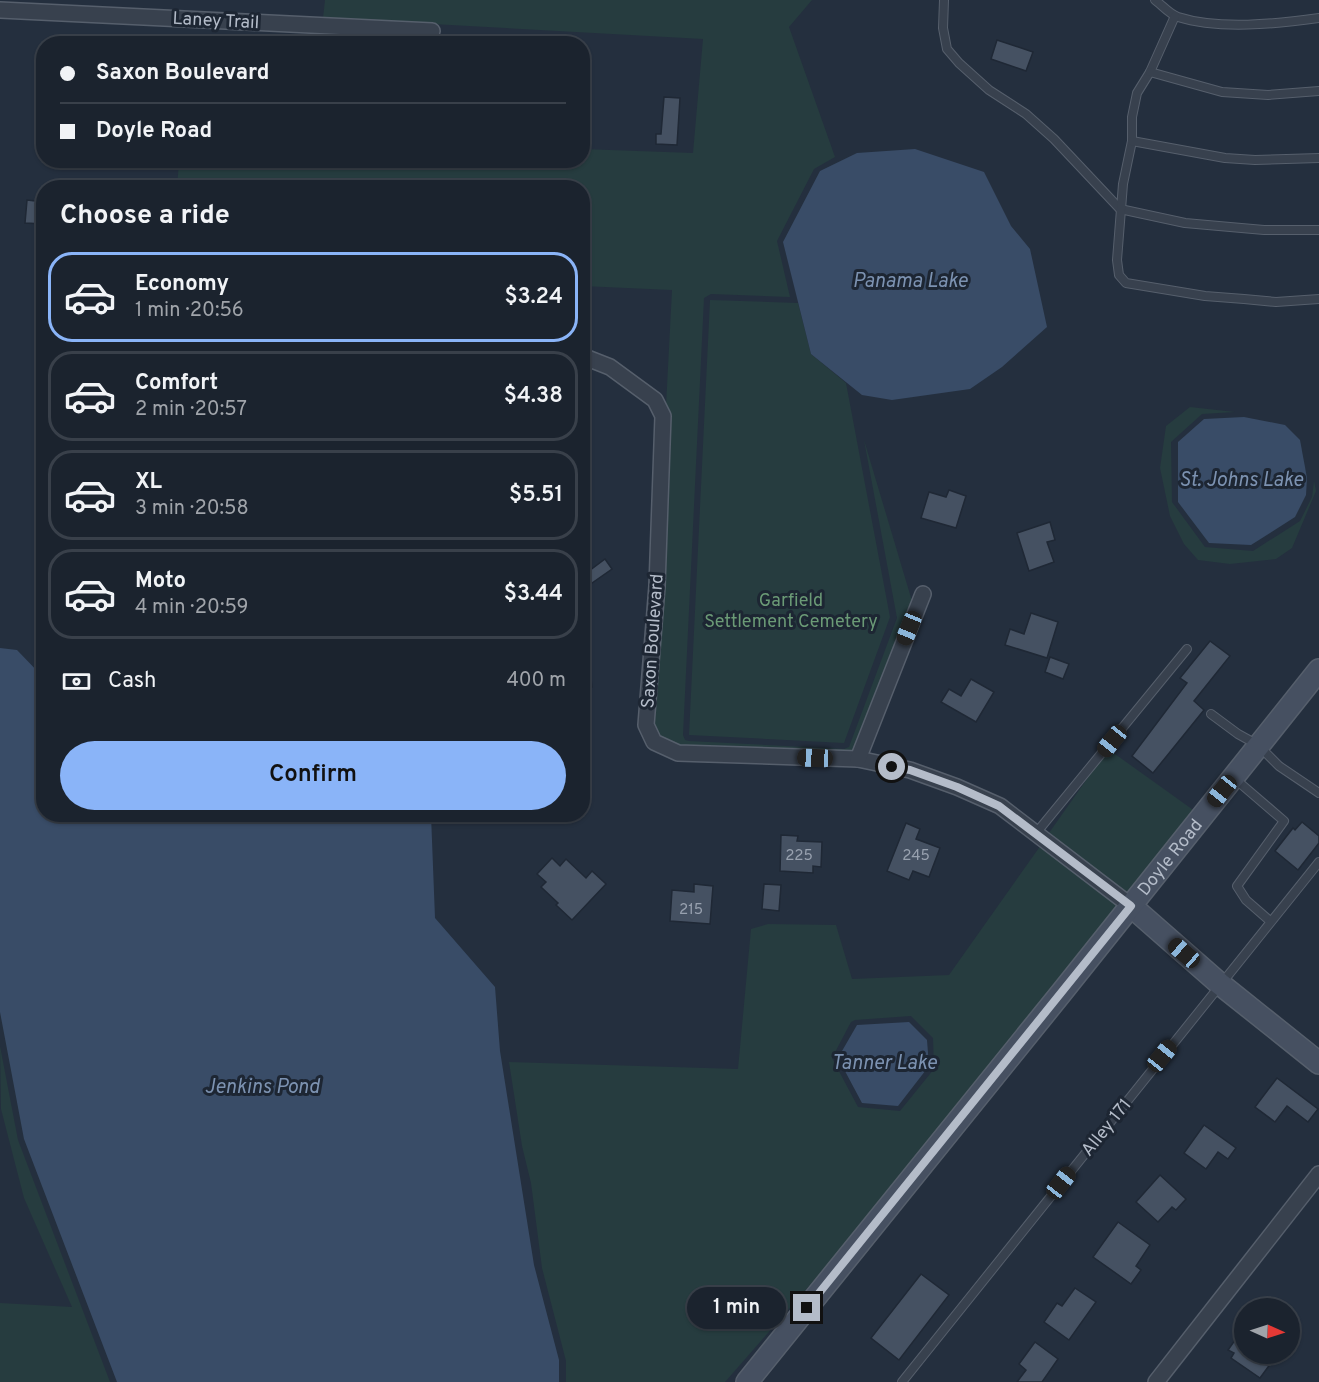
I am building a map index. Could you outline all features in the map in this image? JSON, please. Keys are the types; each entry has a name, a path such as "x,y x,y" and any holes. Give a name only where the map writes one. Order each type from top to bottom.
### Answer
{"main road":[{"name":"Doyle Road","path":"747,1382 1319,670"},
{"name":"Saxon Boulevard","path":"1131,906 1220,984 1319,1063"}],"street":[{"name":"Laney Trail","path":"0,10 432,31"},
{"name":"Saxon Boulevard","path":"590,359 610,368 655,400 663,416 657,586 646,725 654,742 678,753 858,759 910,770 957,787 999,806 1037,832 1131,906"},
{"path":"858,759 923,594"},
{"path":"1156,1382 1319,1174"}],"lane":[{"path":"944,0 943,28 947,49 989,90 1026,114 1054,139 1120,209 1185,223 1264,230 1319,230"},
{"path":"1155,0 1175,16 1208,23 1319,18"},
{"path":"1175,16 1150,72 1137,93 1132,117 1132,141 1120,209 1117,260 1119,275 1126,283 1205,296 1300,302 1319,299"},
{"path":"1150,72 1222,92 1268,95 1319,91"},
{"path":"1132,141 1225,158 1265,160 1319,158"},
{"path":"1037,832 1187,649"},
{"path":"1211,714 1238,734 1258,745 1279,766 1319,793"},
{"path":"1233,777 1284,821 1237,886 1246,900 1270,921"},
{"name":"Alley 171","path":"902,1382 1319,862"}],"green space":[{"path":"325,0 812,0 789,27 835,157 814,169 777,241 790,297 711,294 704,298 683,735 685,740 689,741 844,749 849,747 897,618 864,440 912,601 853,752 680,746 660,737 654,724 664,586 671,416 666,406 672,290 590,286 590,180 178,180 178,168 590,168 590,149 693,153 703,39 323,18"},
{"name":"Garfield Settlement Cemetery","path":"710,300 798,303 811,354 846,383 890,617 844,743 689,735"},
{"path":"1190,407 1235,412 1202,414 1171,442 1172,502 1205,547 1253,551 1300,521 1312,497 1314,481 1316,491 1292,548 1276,559 1230,564 1198,560 1184,544 1170,516 1160,468 1166,426"},
{"path":"1108,749 1196,812 1129,896 1049,833"},
{"path":"1041,845 1121,907 1039,1002 965,1100 879,1206 725,1382 566,1382 566,1361 542,1268 531,1183 522,1146 509,1062 738,1069 751,929 768,924 836,925 852,979 949,975","holes":["911,1016 933,1038 934,1069 900,1111 858,1107 832,1058 851,1022 855,1020"]},
{"path":"0,1046 18,1140 110,1382 0,1382 0,1303 72,1307 24,1198 1,1109"}],"water":[{"name":"Panama Lake","path":"915,149 984,172 1011,226 1030,249 1047,327 1002,367 970,389 892,400 862,395 811,354 783,242 820,171 857,153"},
{"name":"St. Johns Lake","path":"1244,417 1285,425 1300,440 1307,478 1306,495 1295,517 1251,545 1209,543 1178,502 1178,442 1204,419"},
{"name":"Jenkins Pond","path":"0,648 17,650 36,670 36,822 431,822 435,918 495,987 500,1051 534,1265 559,1360 559,1382 117,1382 24,1139 0,1012"},
{"name":"Tanner Lake","path":"909,1022 927,1040 929,1066 898,1106 862,1103 838,1058 857,1025"}],"building":[{"path":"997,40 1033,52 1026,71 991,59"},
{"path":"664,97 680,98 677,145 656,144 656,134 661,134"},
{"path":"27,200 36,201 36,224 25,223"},
{"path":"949,490 966,496 956,528 921,518 929,492 946,497"},
{"path":"1050,522 1055,540 1047,542 1054,562 1029,571 1017,533"},
{"path":"605,559 612,569 592,583 590,570"},
{"path":"1031,613 1058,622 1047,658 1005,645 1010,629 1024,634"},
{"path":"1210,641 1230,656 1194,701 1204,710 1153,773 1132,756 1187,683 1180,678"},
{"path":"1050,657 1069,664 1063,679 1045,672"},
{"path":"971,679 994,692 976,722 941,702 949,689 961,696"},
{"path":"1302,822 1319,836 1319,843 1298,870 1275,851 1293,828 1295,830"},
{"path":"906,823 920,829 916,839 940,848 929,877 913,871 909,880 887,871"},
{"path":"781,835 798,836 797,841 822,842 821,867 813,866 813,873 780,871"},
{"path":"552,858 560,866 566,859 586,878 592,871 606,884 572,920 541,887 546,882 537,874"},
{"path":"694,884 713,886 710,924 670,921 672,890 694,892"},
{"path":"764,884 781,885 779,911 762,909"},
{"path":"1277,1078 1318,1109 1308,1122 1287,1106 1275,1122 1255,1107"},
{"path":"1204,1125 1236,1148 1228,1159 1218,1152 1206,1169 1184,1153"},
{"path":"1160,1175 1186,1199 1176,1210 1172,1207 1158,1222 1136,1202"},
{"path":"1118,1222 1150,1245 1136,1266 1141,1270 1131,1284 1093,1257"},
{"path":"921,1274 949,1295 899,1360 871,1338"},
{"path":"1075,1288 1096,1302 1069,1340 1044,1322 1057,1303 1062,1306"},
{"path":"1035,1342 1058,1359 1042,1382 1017,1382 1026,1370 1019,1364"},
{"path":"1234,1342 1234,1353 1228,1350"},
{"path":"1240,1364 1270,1364 1260,1378"}],"route":[{"path":"807,1308 1131,906 1037,832 999,806 957,787 910,770 892,767"}]}
